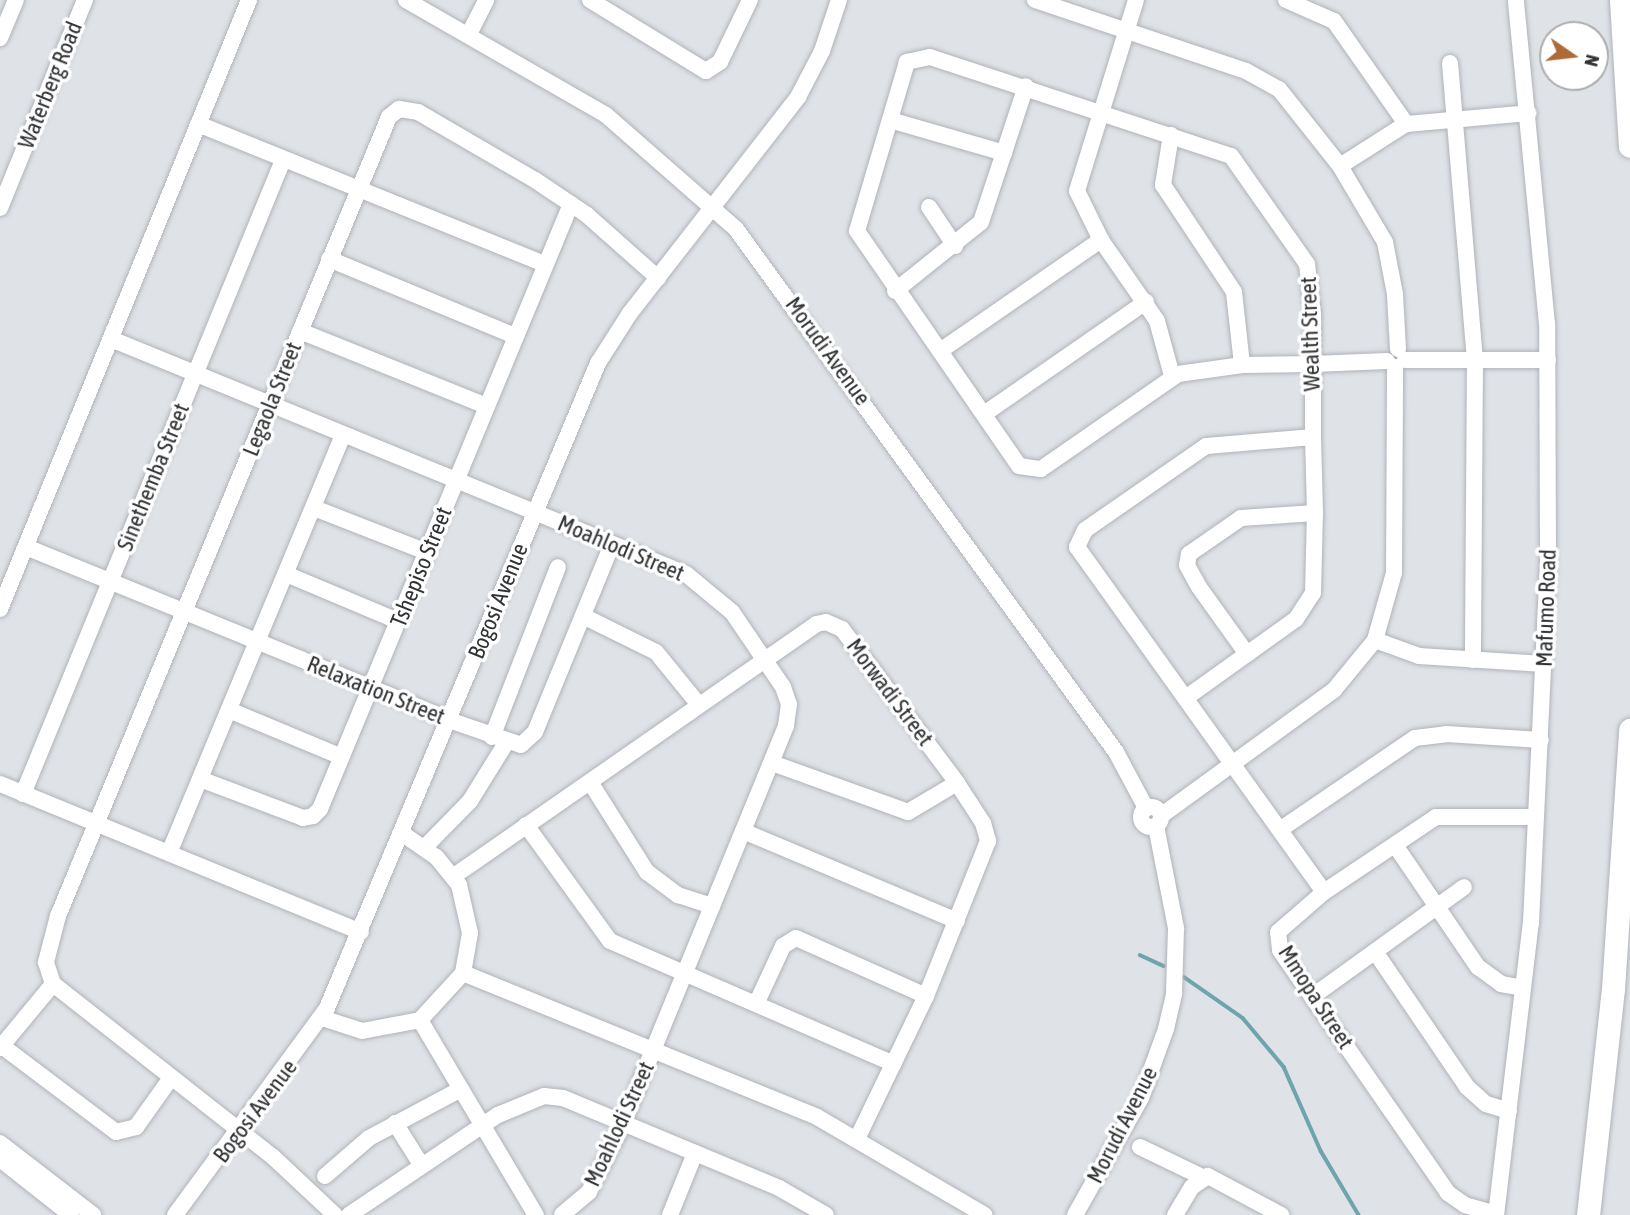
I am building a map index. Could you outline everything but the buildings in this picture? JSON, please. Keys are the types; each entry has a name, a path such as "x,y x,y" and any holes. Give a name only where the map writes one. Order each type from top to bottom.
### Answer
{"highway":[{"path":"1621,0 1630,146"},
{"path":"1588,1215 1613,989 1630,730"}],"street":[{"path":"0,38 16,0"},
{"name":"Waterberg Road","path":"0,208 85,0"},
{"path":"0,609 249,0"},
{"name":"Morudi Avenue","path":"406,0 606,115 715,206 773,274 1116,752 1146,808 1142,822 1159,820 1176,928 1174,993 1166,1029 1141,1098 1075,1215"},
{"path":"469,34 486,0"},
{"path":"590,0 694,68 711,70 720,62 750,0"},
{"name":"Bogosi Avenue","path":"175,1215 322,1018 403,834 598,363 658,278 803,91 839,0"},
{"path":"1035,0 1246,71 1279,89 1340,166 1385,242 1395,294 1395,565 1375,639 1335,690 1159,820"},
{"path":"1136,0 1077,191 1101,240 1157,321 1172,376"},
{"path":"1286,0 1334,21 1406,124"},
{"name":"Mafumo Road","path":"1496,1214 1523,988 1544,664 1548,360 1529,113 1516,0"},
{"name":"Wealth Street","path":"890,120 904,69 910,59 925,56 1100,110 1236,160 1304,257 1311,288 1313,364 1315,513 1311,600 1296,619 1187,696"},
{"path":"1450,63 1475,360 1473,660"},
{"path":"895,291 955,246 981,222 1026,86"},
{"name":"Legaola Street","path":"53,984 46,968 49,941 389,117 406,108 572,204 658,278"},
{"path":"1340,166 1406,124 1529,113"},
{"path":"1004,153 890,120 857,231 895,291 1019,466 1041,469 1172,376 1242,365 1396,359 1548,360"},
{"path":"198,124 545,264"},
{"path":"1171,135 1163,185 1234,292 1242,365"},
{"name":"Sinethemba Street","path":"23,794 283,160"},
{"name":"Tshepiso Street","path":"200,779 308,818 320,809 572,204"},
{"path":"929,207 955,246"},
{"path":"940,351 1101,240"},
{"path":"329,259 515,336"},
{"path":"984,414 1146,302"},
{"path":"300,331 487,406"},
{"name":"Moahlodi Street","path":"111,339 457,479 701,584 732,612 764,658 789,704 772,763 682,973 623,1124 589,1192 562,1215"},
{"path":"169,853 343,435"},
{"path":"1312,437 1210,444 1085,530 1077,541 1081,555 1187,696 1324,892"},
{"path":"314,508 427,552"},
{"path":"1247,653 1199,587 1187,565 1189,554 1241,518 1315,513"},
{"path":"499,740 521,745 532,738 612,544"},
{"name":"Relaxation Street","path":"26,547 499,740"},
{"path":"424,848 470,801 499,740 558,567"},
{"path":"286,573 398,621"},
{"path":"583,616 656,652 699,705"},
{"name":"Morwadi Street","path":"454,876 816,624 826,622 842,629 957,783 984,823 988,841 926,996 857,1139"},
{"path":"1375,639 1415,655 1544,664"},
{"path":"229,710 342,757"},
{"path":"1280,829 1415,738 1434,734 1541,740"},
{"path":"772,763 908,812 957,783"},
{"path":"590,782 647,872 678,895 712,906"},
{"path":"0,784 361,932"},
{"name":"Mmopa Street","path":"1496,1214 1465,1205 1448,1193 1280,950 1278,932 1324,892 1441,815 1536,817"},
{"path":"526,825 604,936 682,973 757,1002 894,1064"},
{"path":"743,831 957,921"},
{"path":"322,1018 362,1031 420,1020 463,973 469,916 454,876 424,848 403,834"},
{"path":"1395,845 1486,975 1523,988"},
{"path":"1313,996 1464,887"},
{"path":"757,1002 783,946 796,938 926,996"},
{"path":"1376,953 1467,1087 1486,1104 1509,1111"},
{"path":"463,973 792,1106 857,1139 979,1214"},
{"path":"171,1078 136,1127 116,1132 1,1047 53,984 241,1130 335,1215"},
{"path":"420,1020 536,1215"},
{"path":"325,1176 369,1138 461,1089"},
{"path":"349,1215 420,1163 482,1125 544,1096 563,1098 779,1188 827,1215"},
{"path":"395,1123 420,1163"},
{"path":"0,1143 57,1205 93,1215"},
{"path":"1140,1147 1202,1177 1217,1177 1281,1215"},
{"path":"670,1215 695,1153"},
{"path":"0,1159 71,1215"},
{"path":"1175,1215 1202,1177"}],"waterway":[{"path":"1140,955 1164,966"},
{"path":"1184,977 1243,1018 1284,1067 1321,1151 1359,1215"}]}
